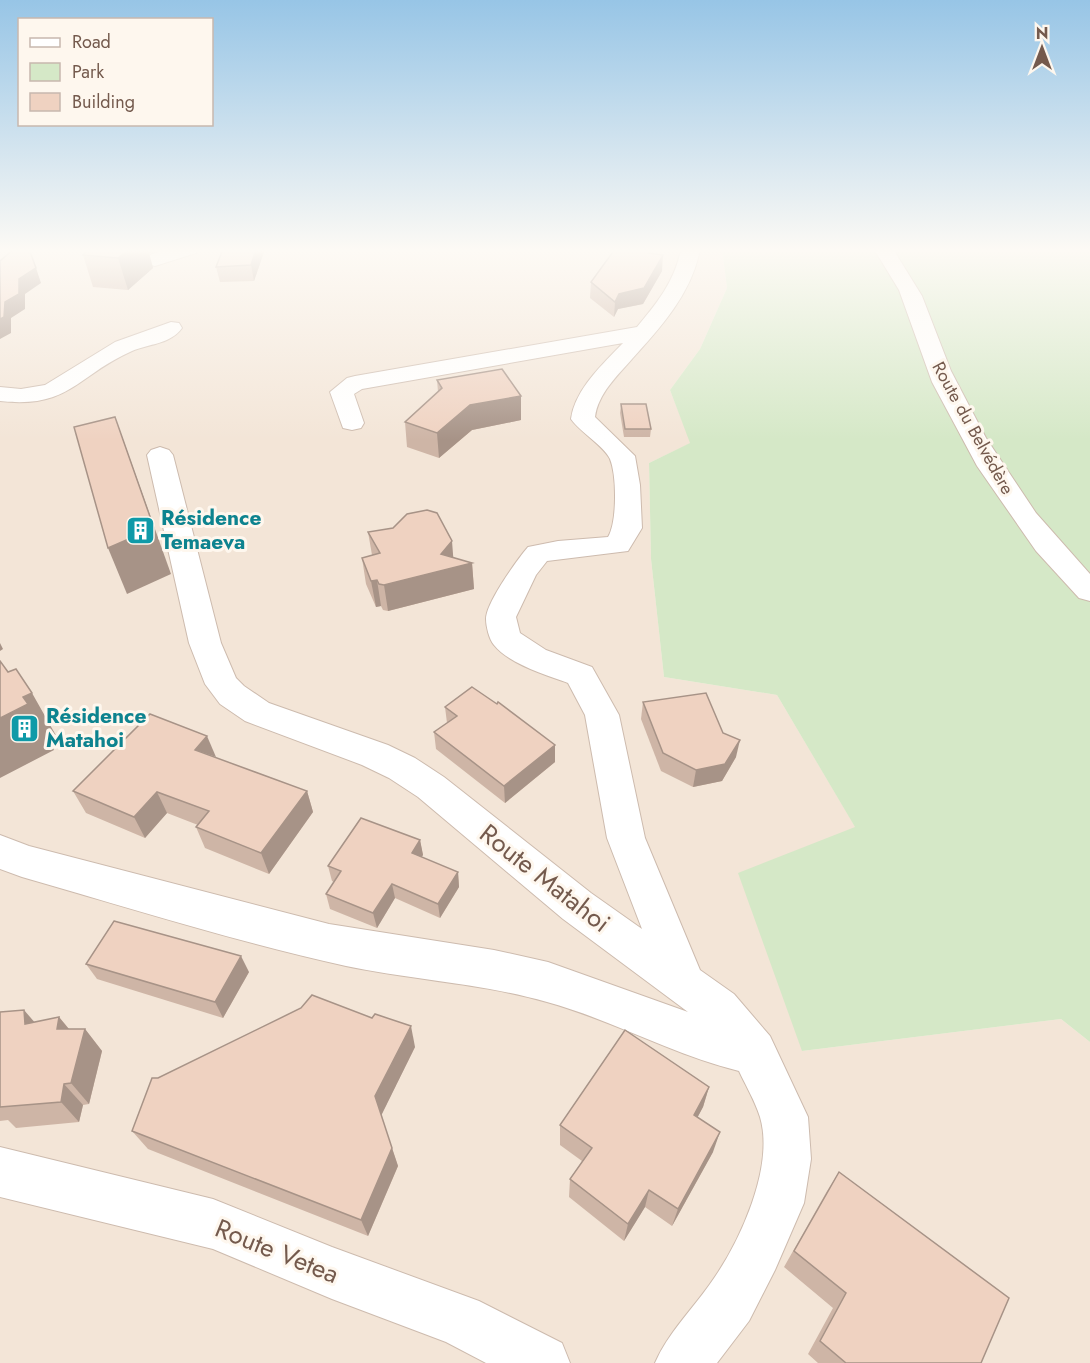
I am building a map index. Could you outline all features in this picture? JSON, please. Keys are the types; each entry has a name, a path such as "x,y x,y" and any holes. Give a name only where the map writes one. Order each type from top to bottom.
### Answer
{"street":[{"path":"659,313 584,406 584,419 622,456 627,485 628,528 618,545 594,549 566,548 538,552 523,572 501,617 506,639 535,658 580,675 602,715 626,838 683,981"},
{"name":"Route du Belvédère","path":"917,313 944,380 977,442 1012,500 1065,568 1090,591"},
{"path":"0,394 30,396 51,391 123,348 161,336 171,328"},
{"path":"352,423 342,392 355,383 641,333"},
{"name":"Route Matahoi","path":"160,455 205,643 222,684 232,695 257,712 375,755 402,768 431,787 577,906 719,1009 754,1052 784,1117 787,1159 779,1203 757,1252 730,1302 683,1363"},
{"path":"0,851 22,861 329,943 392,956 490,969 548,982 722,1046 754,1052"},
{"name":"Route Vetea","path":"0,1172 213,1224 332,1273 460,1320 542,1363"}],"shaded area":[{"path":"0,313 716,313 700,349 670,390 691,443 649,463 651,559 664,677 777,695 856,828 802,1051 1061,1019 1090,1042 1090,1363 0,1363"}],"green space":[{"path":"716,313 1090,313 1090,1042 1061,1019 802,1051 738,873 855,827 777,695 664,677 651,559 649,463 690,443 670,390 700,349"}],"building":[{"path":"502,369 521,396 470,405 437,433 405,422 442,388 437,380"},
{"path":"621,404 646,404 651,429 625,429"},
{"path":"115,417 154,528 108,548 74,427"},
{"path":"427,510 437,513 452,541 441,554 472,563 384,585 379,584 377,580 371,581 362,558 380,553 368,532 393,528 407,514"},
{"path":"0,661 8,672 16,669 32,693 23,697 28,704 0,718"},
{"path":"472,687 497,704 498,702 555,745 504,786 434,732 457,716 445,707"},
{"path":"706,693 723,733 740,740 725,764 696,770 663,753 643,702"},
{"path":"150,714 207,736 195,750 307,791 261,853 196,827 209,811 157,792 134,817 73,791"},
{"path":"361,818 420,840 412,853 458,872 438,904 392,884 373,913 326,894 341,871 328,866"},
{"path":"114,921 241,956 215,1002 86,964"},
{"path":"312,995 372,1018 375,1014 411,1026 375,1096 392,1148 361,1220 132,1131 152,1078 158,1078 301,1008"},
{"path":"24,1010 25,1024 59,1017 57,1029 85,1029 71,1083 64,1084 61,1102 0,1107 0,1012"},
{"path":"625,1030 709,1087 694,1115 720,1132 678,1209 649,1190 628,1224 570,1179 592,1148 560,1125"},
{"path":"839,1172 1009,1298 981,1363 846,1363 820,1341 846,1293 794,1251"}],"place":[{"name":"Résidence Temaeva","path":"140,530"},
{"name":"Résidence Matahoi","path":"25,728"}]}
